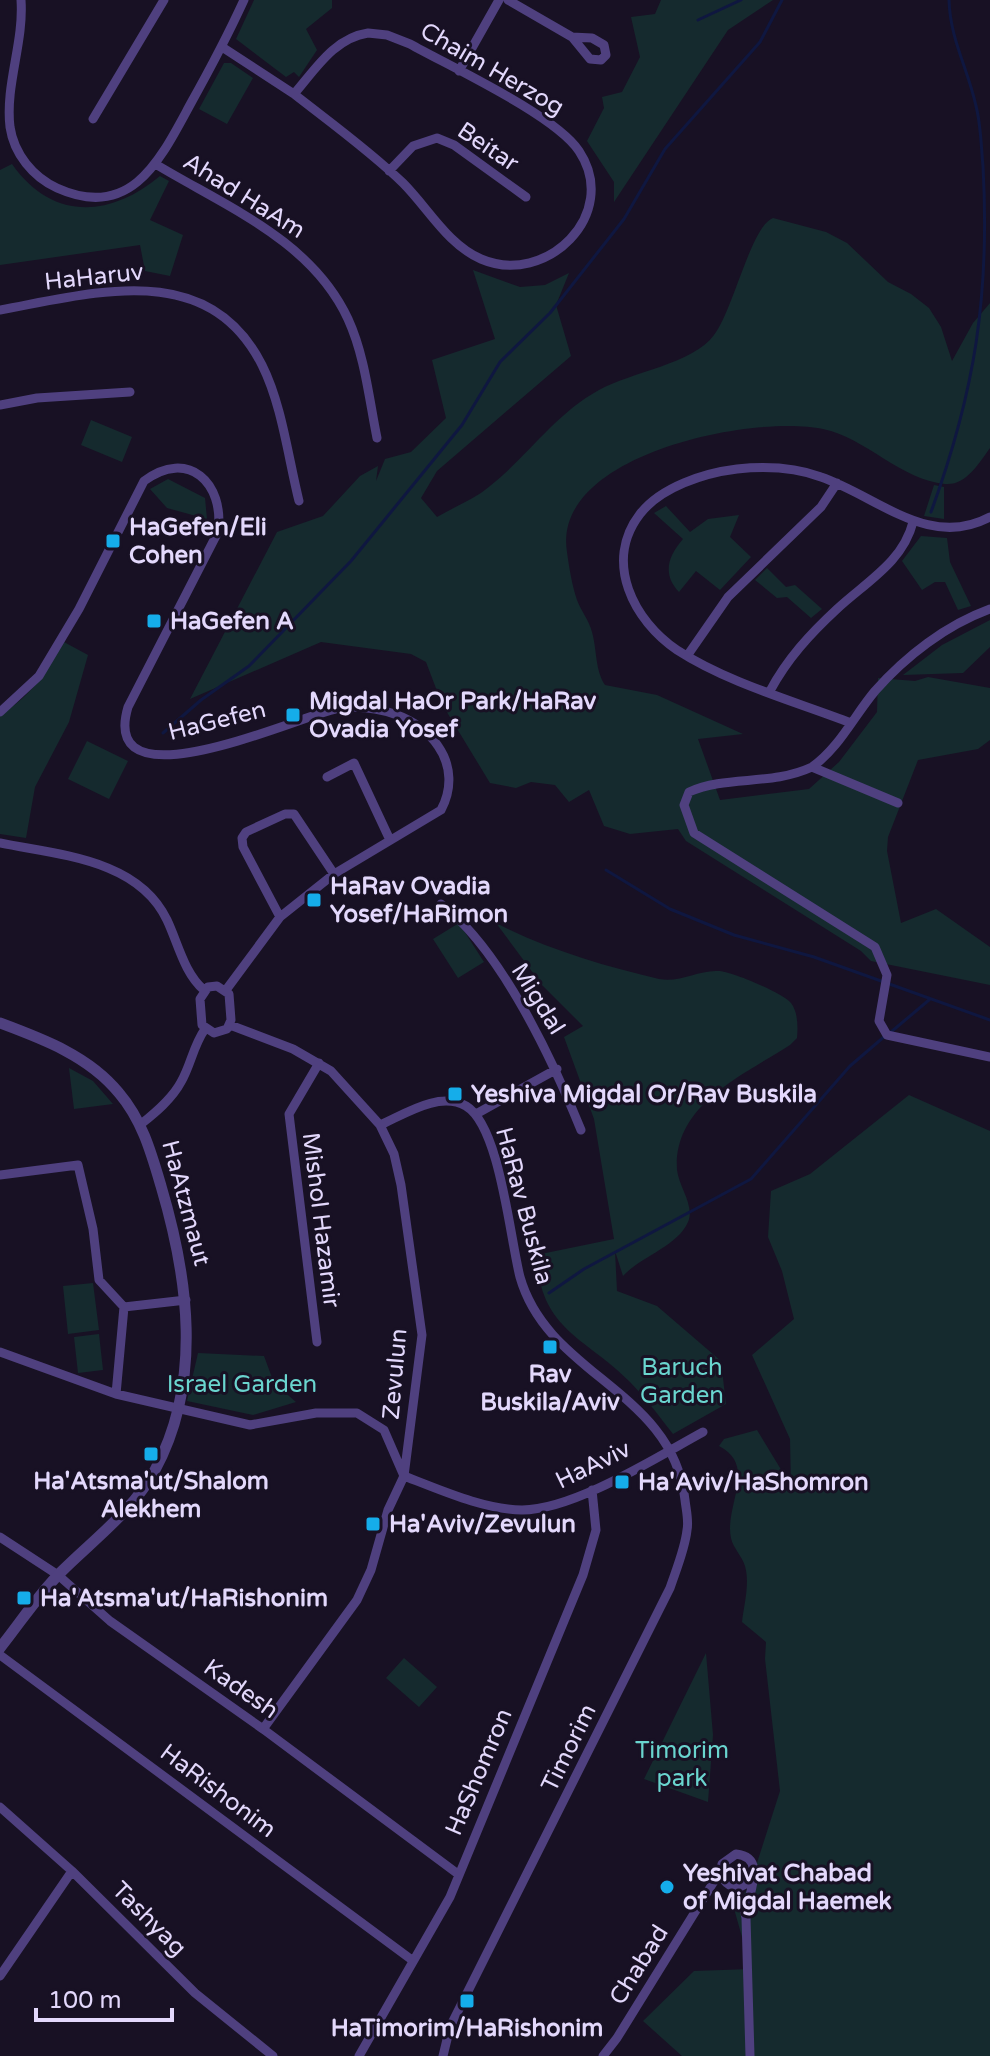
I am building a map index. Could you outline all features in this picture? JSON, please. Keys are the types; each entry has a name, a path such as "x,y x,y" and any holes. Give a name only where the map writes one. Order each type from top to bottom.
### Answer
{"street":[{"path":"21,0 10,128 18,151 31,169 48,184 92,197 114,196 133,186 157,165 222,47 244,0"},
{"path":"93,119 164,0"},
{"path":"459,71 499,0"},
{"path":"508,0 572,37"},
{"name":"Chaim Herzog","path":"222,47 294,94 389,171 462,247 484,260 510,266 538,262 559,251 577,233 589,209 591,185 579,151 548,122 398,38 377,33 360,34 333,49 294,94"},
{"name":"Beitar","path":"389,171 413,146 437,138 454,145 526,197"},
{"name":"Ahad HaAm","path":"157,165 283,240 324,279 348,320 358,347 377,438"},
{"name":"HaHaruv","path":"0,310 150,289 183,294 205,305 241,334 262,364 299,501"},
{"path":"0,405 73,395 130,392"},
{"path":"851,723 687,656 652,630 632,603 625,560 629,535 640,514 678,487 734,470 792,469 837,483 913,522 956,528 990,517"},
{"name":"HaGefen","path":"0,712 39,676 79,609 144,481 156,472 186,470 203,476 212,486 221,514 218,532 128,707 125,727 129,740 150,755 171,757 190,754 339,708 375,709 397,715 414,723 439,747 446,760 449,784 448,797 441,810 334,874 280,917 226,990"},
{"path":"687,656 728,597 821,507 837,483"},
{"path":"770,691 786,663 812,632 899,554 913,522"},
{"path":"990,609 942,633 909,659 876,690 830,752 812,767 781,778 703,786 689,792 684,805 694,833 875,947 887,975 879,1021 887,1035 990,1057"},
{"path":"327,777 354,763 390,840"},
{"path":"812,767 898,803"},
{"path":"280,917 243,847 242,838 246,832 285,814 294,814 334,874"},
{"path":"0,843 84,861 113,870 140,884 159,903 191,974 204,990"},
{"name":"Migdal","path":"441,904 465,922 527,1015 557,1069 581,1130"},
{"path":"217,986 226,990 230,1025 218,1033 205,1029 201,1021 200,999 204,990 217,986"},
{"name":"HaAtzmaut","path":"0,1023 67,1050 99,1072 119,1092 141,1124 177,1241 186,1300 187,1350 176,1407 161,1457 147,1482 130,1505 58,1575 0,1648"},
{"name":"Zevulun","path":"230,1025 293,1049 319,1063 351,1089 380,1125 394,1154 401,1185 422,1335 404,1476 357,1600 263,1729"},
{"path":"141,1124 157,1111 181,1082 191,1053 205,1029"},
{"name":"Mishol Hazamir","path":"317,1342 289,1114 319,1063"},
{"path":"476,1114 557,1069"},
{"name":"HaRav Buskila","path":"380,1125 429,1104 446,1101 465,1105 476,1114 486,1131 521,1278 537,1316 563,1347 647,1416 671,1449"},
{"path":"0,1175 78,1165 93,1229 99,1280 124,1307 116,1394"},
{"path":"124,1307 186,1300"},
{"path":"0,1352 116,1394 250,1425 316,1413 357,1413 384,1430 404,1476"},
{"name":"HaAviv","path":"404,1476 493,1507 524,1510 557,1505 592,1490 703,1432"},
{"name":"Timorim","path":"443,2056 450,2027 670,1588 688,1529 683,1483 671,1449"},
{"name":"HaShomron","path":"359,2056 450,1897 592,1552 596,1530 592,1490"},
{"name":"Kadesh","path":"0,1537 58,1575 110,1621 263,1729 458,1874"},
{"name":"HaRishonim","path":"0,1655 412,1960"},
{"name":"Tashyag","path":"0,1807 72,1871 195,1993 273,2056"},
{"path":"746,1918 754,1864 741,1854 730,1856 721,1870 724,1881 743,1903 746,1918 750,2056"},
{"name":"Chabad","path":"603,2056 721,1870"},
{"path":"0,1976 72,1871"},
{"path":"708,1894 744,1887 753,1880"}],"green space":[{"path":"254,0 332,0 332,8 306,29 317,50 299,77 294,72 286,77 236,39"},
{"path":"661,0 773,0 728,30 614,202 614,182 587,141 604,108 602,97 622,92 640,57 631,17 655,14"},
{"path":"224,63 231,63 253,78 227,124 199,109"},
{"path":"12,164 28,183 45,196 63,204 82,207 102,206 121,200 160,176 169,181 150,220 183,235 170,276 145,271 140,245 0,265 0,170"},
{"path":"773,218 826,232 847,243 888,282 929,308 941,327 952,361 973,323 990,303 990,448 966,477 953,484 945,484 913,475 854,441 823,429 792,426 752,428 707,435 663,448 623,466 591,489 571,518 567,552 575,594 591,628 605,685 657,695 743,734 698,739 720,800 809,789 839,762 877,712 878,678 915,681 928,677 990,688 990,740 978,749 918,760 888,837 887,851 901,923 936,909 990,947 990,985 871,961 861,951 686,841 678,829 630,834 604,826 589,790 569,802 555,785 531,782 516,788 490,783 442,704 426,662 411,654 321,642 190,699 277,532 323,516 360,476 378,466 376,481 385,459 411,452 446,418 432,360 495,339 473,270 520,287 545,285 569,273 556,305 571,356 437,471 421,498 437,517 490,486 583,400 612,384 677,360 704,345 721,323 757,236"},
{"path":"91,420 132,437 122,462 81,445"},
{"path":"168,479 205,498 207,519 167,508 150,489"},
{"path":"934,485 944,487 944,519 924,516"},
{"path":"666,506 690,532 708,519 739,515 730,537 751,557 720,590 696,571 679,592 670,579 671,558 683,539 654,513"},
{"path":"921,536 947,538 950,562 971,606 958,610 945,582 935,582 922,590 902,561"},
{"path":"767,568 786,587 795,585 822,609 811,618 787,597 777,598 755,580"},
{"path":"990,620 990,647 963,673 903,675 942,645"},
{"path":"64,642 88,655 69,722 35,787 26,838 0,834 0,714 29,692"},
{"path":"87,741 128,761 109,799 68,779"},
{"path":"459,923 484,962 458,978 433,939"},
{"name":"Baruch Garden","path":"496,923 576,956 659,979 711,971 734,975 778,994 791,1003 795,1011 797,1038 715,1094 686,1127 679,1147 677,1170 690,1210 683,1230 668,1245 623,1276 615,1251 617,1291 657,1306 721,1361 726,1404 673,1434 629,1381 568,1330 546,1300 536,1255 614,1239 594,1119 564,1037 583,1026 542,985"},
{"path":"69,1068 93,1081 113,1104 74,1109"},
{"path":"909,1095 990,1131 990,2056 682,2056 643,2021 694,1971 751,1969 733,1905 749,1888 780,1791 765,1659 766,1642 742,1622 746,1573 744,1562 732,1542 730,1526 738,1475 730,1454 719,1446 724,1439 757,1430 791,1486 790,1439 752,1355 794,1319 782,1271 768,1237 771,1191 810,1174"},
{"path":"93,1283 99,1330 68,1334 63,1286"},
{"path":"99,1334 103,1370 78,1373 74,1337"},
{"name":"Israel Garden","path":"198,1353 264,1356 274,1383 296,1402 253,1415 187,1401"},
{"name":"Timorim park","path":"706,1653 713,1735 708,1802 644,1779"},
{"path":"404,1658 437,1687 419,1707 386,1678"}],"waterway":[{"path":"698,20 741,0"},
{"path":"163,733 201,700 249,666 351,561 462,425 500,362 550,313 624,219 665,149 760,42 782,0"},
{"path":"931,512 969,384 984,258 985,213 979,121 956,41 949,0"},
{"path":"606,870 670,909 734,935 814,957 990,1020"},
{"path":"891,1032 929,1000"},
{"path":"549,1293 584,1269 751,1179 850,1066 885,1036"}],"place":[{"name":"HaGefen/Eli Cohen","path":"113,541"},
{"name":"HaGefen A","path":"154,621"},
{"name":"Migdal HaOr Park/HaRav Ovadia Yosef","path":"293,715"},
{"name":"HaRav Ovadia Yosef/HaRimon","path":"314,900"},
{"name":"Yeshiva Migdal Or/Rav Buskila","path":"455,1094"},
{"name":"Rav Buskila/Aviv","path":"550,1347"},
{"name":"Ha'Atsma'ut/Shalom Alekhem","path":"151,1454"},
{"name":"Ha'Aviv/HaShomron","path":"622,1482"},
{"name":"Ha'Aviv/Zevulun","path":"373,1524"},
{"name":"Ha'Atsma'ut/HaRishonim","path":"24,1598"},
{"name":"Yeshivat Chabad of Migdal Haemek","path":"667,1887"},
{"name":"HaTimorim/HaRishonim","path":"467,2001"}]}
